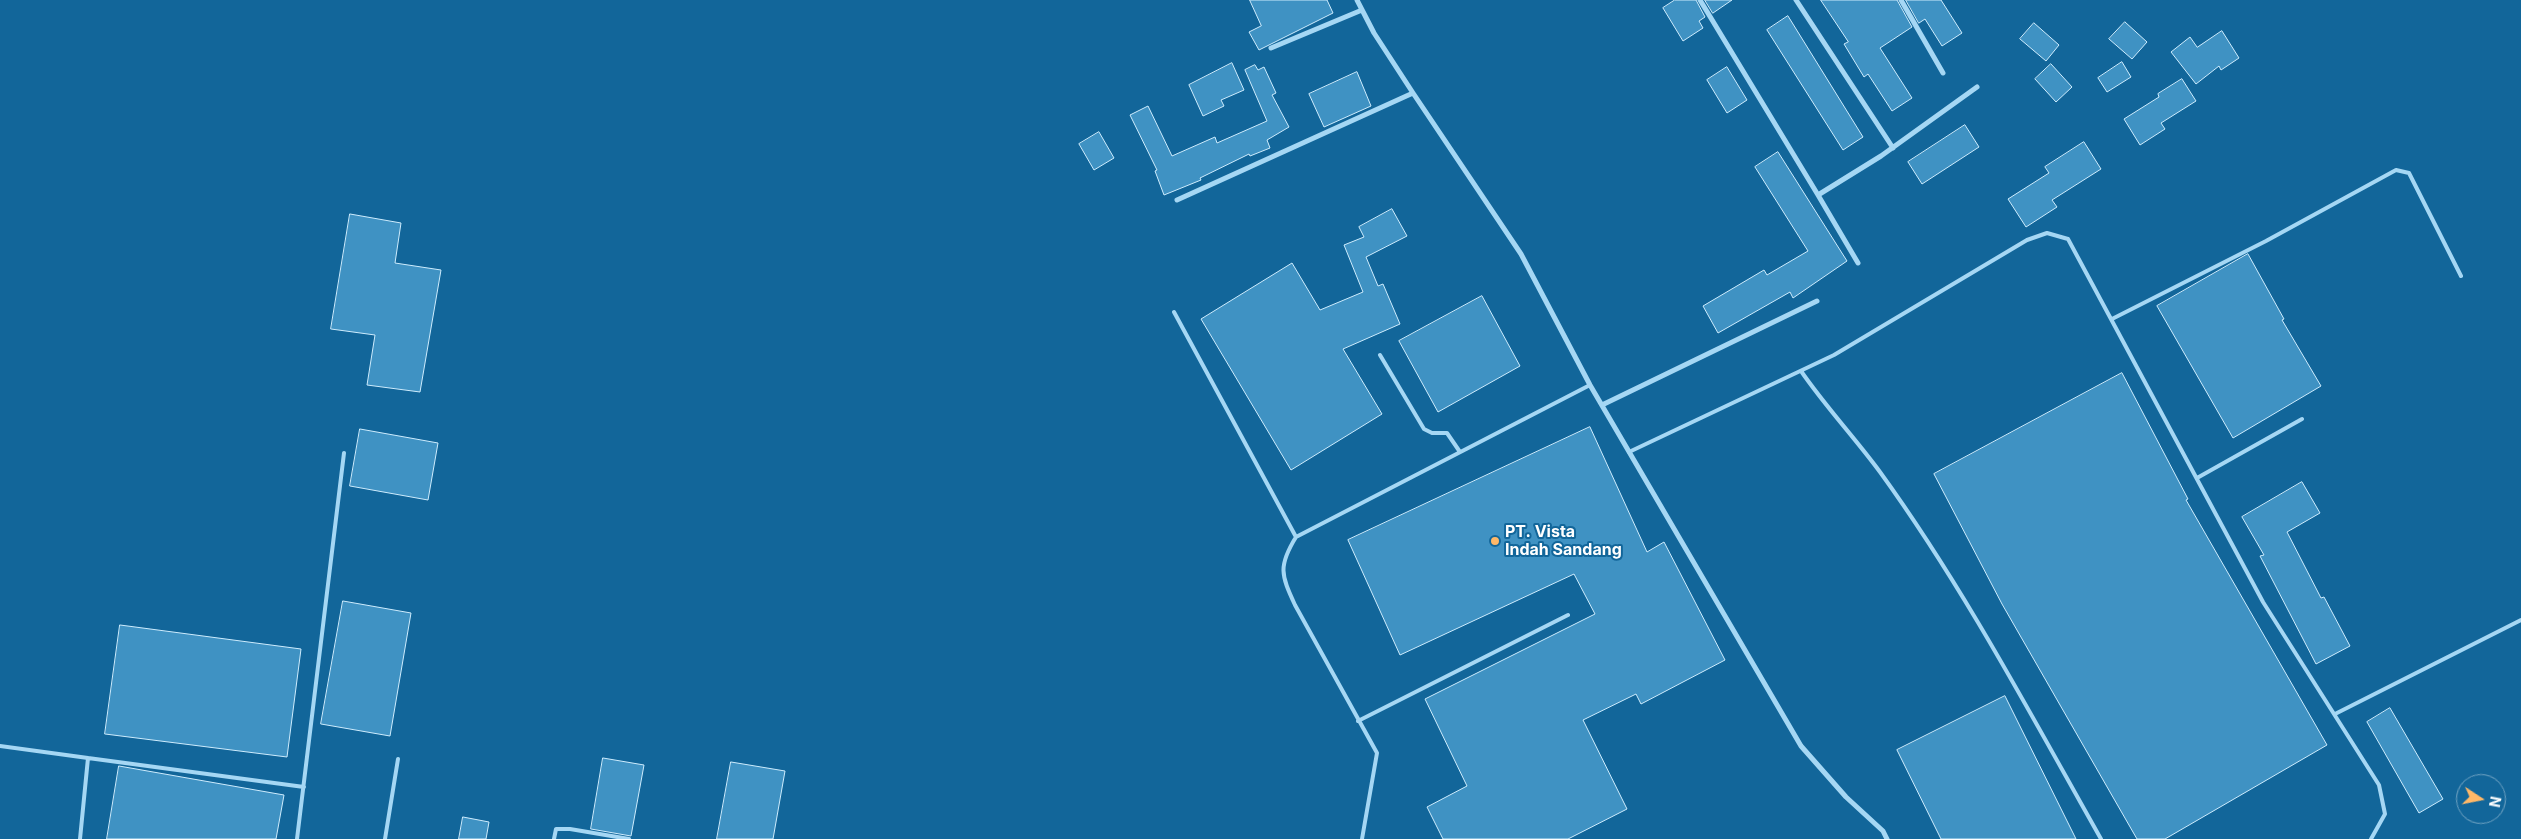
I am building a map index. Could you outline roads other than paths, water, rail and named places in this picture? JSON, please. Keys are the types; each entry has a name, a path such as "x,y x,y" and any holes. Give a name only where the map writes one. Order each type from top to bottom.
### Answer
{"street":[{"path":"1357,0 1413,93 1522,254 1590,385 1801,746 1846,797 1883,831 1887,839"},
{"path":"1700,0 1858,263"},
{"path":"1796,0 1893,148"},
{"path":"1901,0 1943,74"},
{"path":"1271,48 1362,10"},
{"path":"1818,195 1893,148 1977,87"},
{"path":"1177,200 1413,93"},
{"path":"1602,405 1817,301"}],"lane":[{"path":"2112,319 2266,241 2396,170 2409,173 2460,276"},
{"path":"1629,452 1834,356 2028,240 2047,233 2068,239 2263,602 2379,785 2385,814 2371,839"},
{"path":"1174,312 1296,537"},
{"path":"1380,355 1424,429 1432,433 1447,433 1460,452"},
{"path":"1801,371 1826,408 1880,472 1975,615 2101,839"},
{"path":"1362,839 1378,758 1283,579 1285,555 1296,537 1590,385"},
{"path":"2197,478 2302,419"},
{"path":"297,839 344,453"},
{"path":"1358,720 1568,615"},
{"path":"2335,714 2521,620"},
{"path":"0,746 304,787"},
{"path":"80,839 88,758"},
{"path":"385,839 398,759"},
{"path":"554,839 556,829 570,829 629,839"}],"place":[{"name":"PT. Vista Indah Sandang","path":"1495,541"}]}
